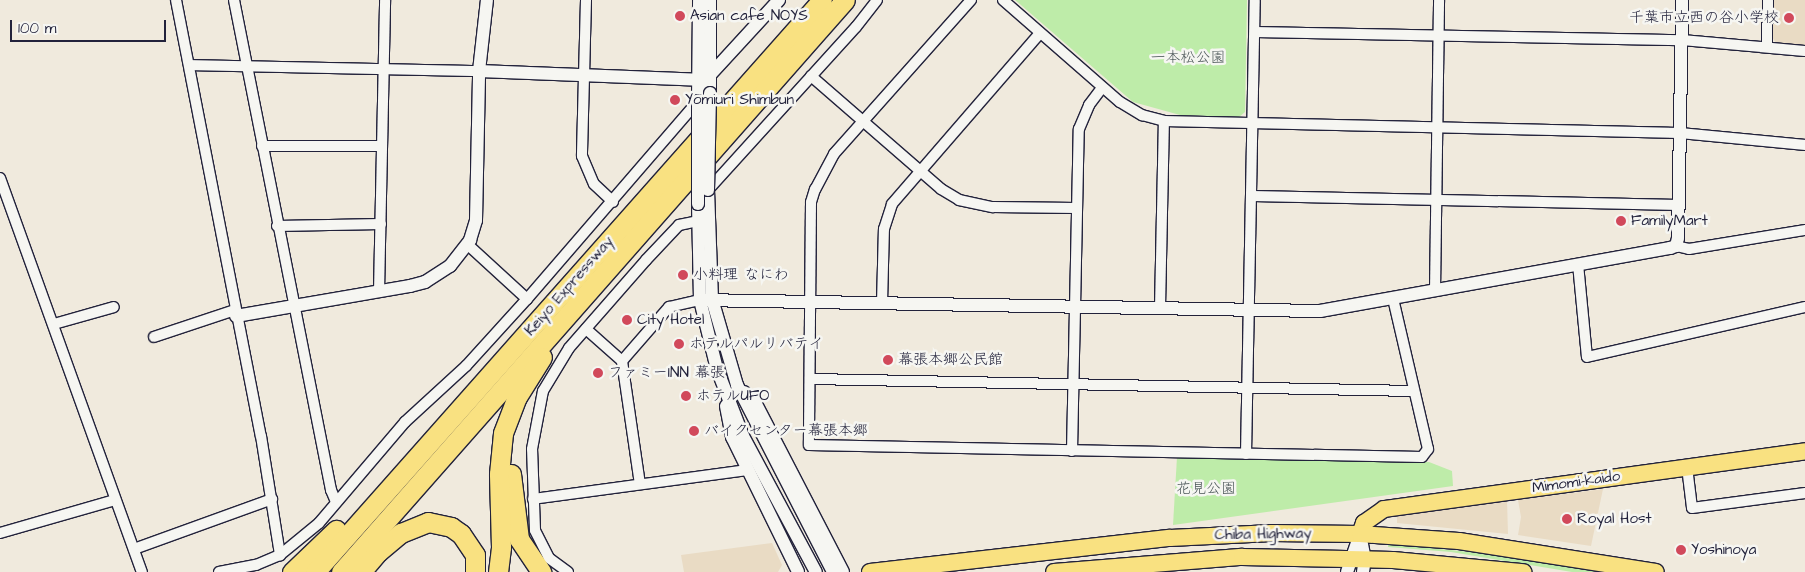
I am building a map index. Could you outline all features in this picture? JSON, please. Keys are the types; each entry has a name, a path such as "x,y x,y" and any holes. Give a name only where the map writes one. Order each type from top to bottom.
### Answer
{"highway":[{"name":"Keiyo Expressway","path":"315,572 822,0"},
{"name":"Keiyo Expressway","path":"341,572 582,296 845,0"},
{"path":"498,572 501,547 500,455 509,415 524,384 555,338 578,312 582,296"},
{"path":"524,384 511,433 511,485 519,539 541,572"},
{"path":"292,572 424,440 445,426"},
{"path":"361,572 400,533 428,522 451,527 461,534 475,555 475,572"}],"main road":[{"name":"Mimomi-kaido","path":"1360,534 1364,523 1384,509 1805,451"},
{"name":"Chiba Highway","path":"870,572 1213,535 1360,534 1479,544 1656,572"},
{"name":"Chiba Highway","path":"1054,572 1242,557 1356,566 1523,572"}],"street":[{"path":"176,0 191,65 235,313 272,499 280,555"},
{"path":"234,0 293,305 331,490 336,502"},
{"path":"379,292 385,0"},
{"path":"154,337 235,313 379,292 425,282 450,266 467,244 477,208 479,71 486,0"},
{"path":"586,0 582,156 594,184 613,202"},
{"path":"699,0 704,78 710,93 706,300 737,384 757,428 833,572"},
{"path":"710,0 704,78 698,101 698,221 706,300 726,394 732,437 798,572"},
{"path":"191,65 246,68 384,68 704,78 779,0"},
{"path":"708,190 877,0"},
{"path":"971,0 826,163 815,189 811,202 809,446 1422,457 1428,449 1393,298"},
{"path":"1003,0 1102,88 1128,108 1164,121 1252,125 1680,133 1805,145"},
{"path":"1246,454 1253,196 1252,125 1255,0"},
{"path":"1435,290 1439,0"},
{"path":"1676,246 1679,205 1682,0"},
{"path":"1767,47 1768,0"},
{"path":"1255,32 1682,40 1805,51"},
{"path":"882,303 884,229 896,196 1040,33"},
{"path":"811,76 948,194 976,205 1076,208"},
{"path":"1072,451 1079,129 1088,105 1102,88"},
{"path":"219,572 256,564 280,555 319,523 404,422 466,366 527,299 613,202 698,101"},
{"path":"1160,308 1164,121"},
{"path":"262,146 382,146"},
{"path":"0,178 142,572"},
{"path":"1253,196 1679,205"},
{"path":"568,572 549,558 539,541 533,499 532,449 537,409 551,374 586,329 679,225 698,221"},
{"path":"277,226 381,224"},
{"path":"622,361 669,307 706,300 1320,311 1676,246 1689,250 1805,230"},
{"path":"467,244 527,299"},
{"path":"1578,264 1587,356 1805,308"},
{"path":"54,324 114,307"},
{"path":"586,329 622,361 640,484"},
{"path":"810,379 1414,390"},
{"path":"737,384 756,404 843,572"},
{"path":"726,394 743,436 816,572"},
{"path":"1687,467 1692,508 1805,493"},
{"path":"533,499 748,470"},
{"path":"134,550 272,499"},
{"path":"0,533 115,500"},
{"path":"1356,566 1360,534"}],"shaded area":[{"name":"千葉市立西の谷小学校","path":"1773,0 1805,0 1805,46 1776,43 1772,37"},
{"path":"1603,489 1591,546 1518,535 1521,517 1518,500"},
{"path":"1507,500 1508,534 1397,523 1397,514"},
{"path":"772,543 782,565 778,572 684,572 681,555"}],"green space":[{"name":"一本松公園","path":"1015,0 1247,0 1245,112 1239,117 1180,115 1133,102"},
{"name":"花見公園","path":"1177,457 1429,462 1452,471 1453,486 1173,525"},
{"path":"1388,544 1512,556 1611,572 1572,572 1451,552 1388,547"}],"place":[{"name":"Asian cafe NOYS","path":"680,16"},
{"name":"千葉市立西の谷小学校","path":"1789,18"},
{"name":"Yomiuri Shimbun","path":"675,100"},
{"name":"FamilyMart","path":"1621,221"},
{"name":"小料理 なにわ","path":"683,275"},
{"name":"City Hotel","path":"627,320"},
{"name":"ホテルパルリバテイ","path":"679,344"},
{"name":"幕張本郷公民館","path":"888,360"},
{"name":"ファミーINN 幕張","path":"598,373"},
{"name":"ホテルUFO","path":"686,396"},
{"name":"バイクセンター幕張本郷","path":"694,431"},
{"name":"Royal Host","path":"1567,519"},
{"name":"Yoshinoya","path":"1681,550"}]}
